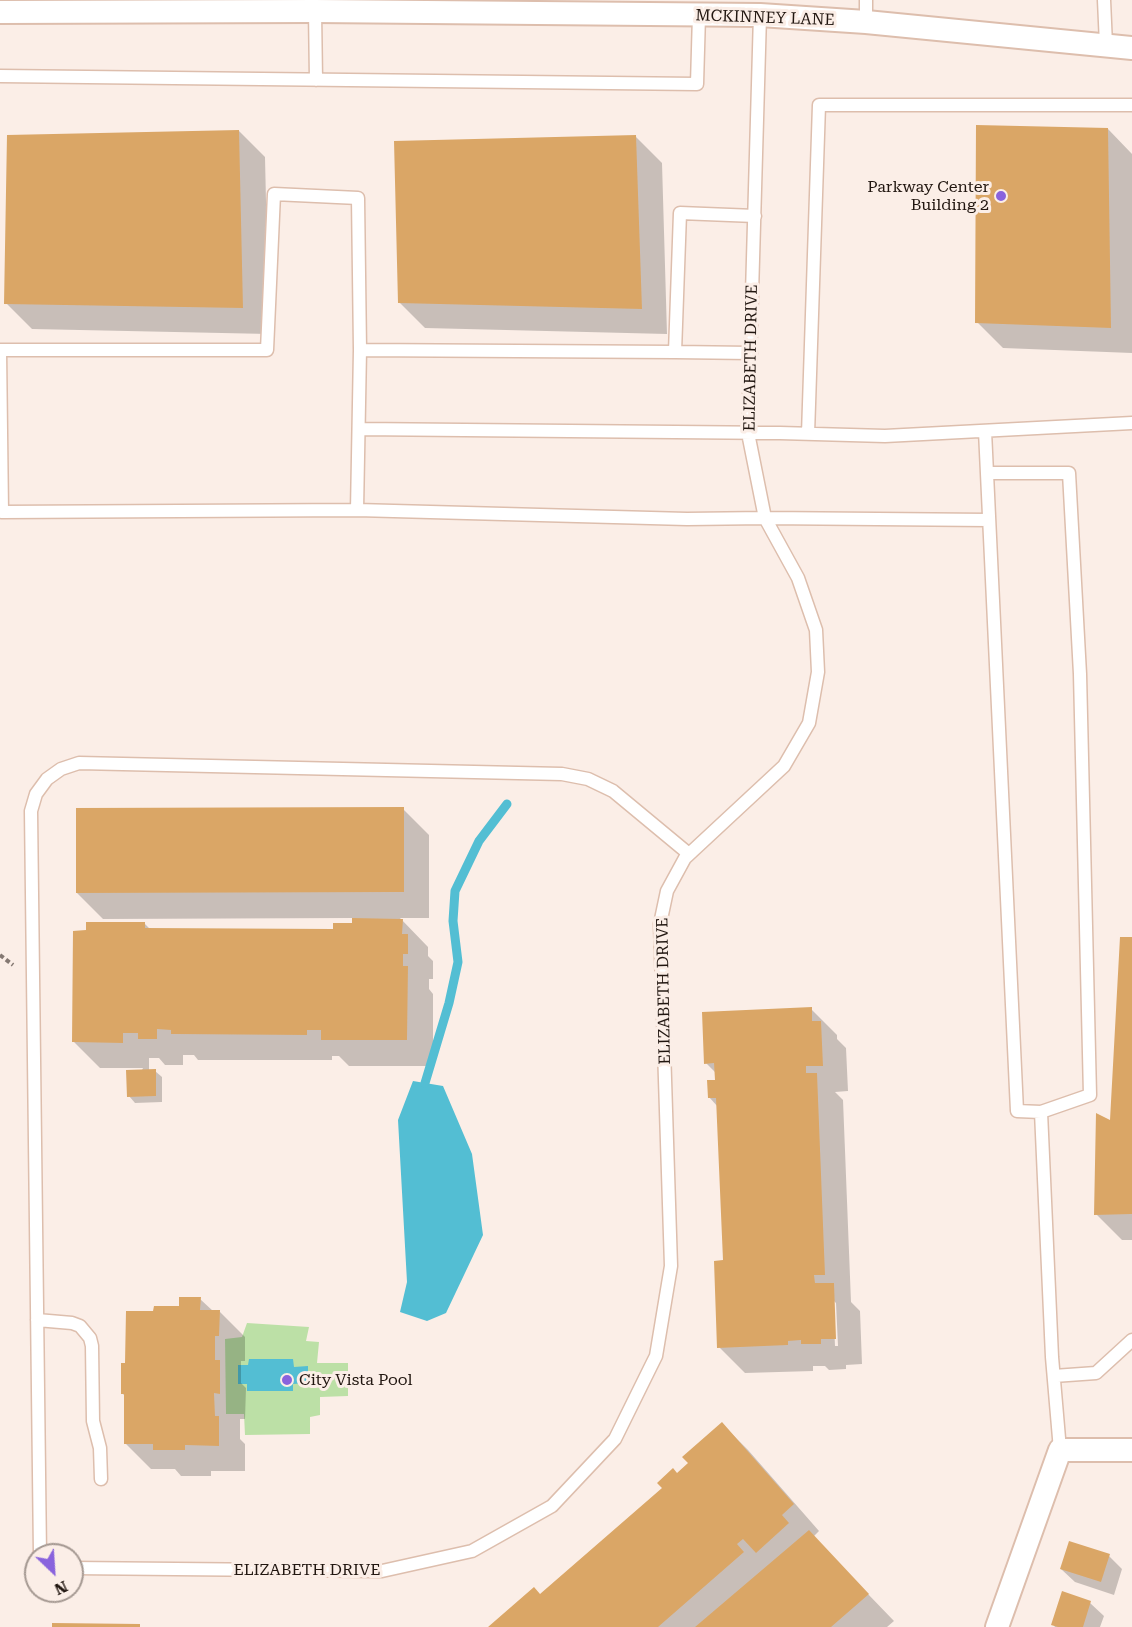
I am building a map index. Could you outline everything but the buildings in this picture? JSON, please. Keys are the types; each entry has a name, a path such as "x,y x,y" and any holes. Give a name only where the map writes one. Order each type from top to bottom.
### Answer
{"street":[{"name":"MCKINNEY LANE","path":"0,12 315,11 760,15 866,11 1132,48"},
{"path":"997,1627 1060,1450 1132,1450"}],"lane":[{"path":"1104,0 1106,45"},
{"path":"315,11 316,80"},
{"path":"0,76 697,84 699,15"},
{"name":"ELIZABETH DRIVE","path":"84,1568 382,1571 472,1551 552,1506 615,1439 656,1356 671,1266 660,924 666,891 685,858 784,766 809,723 818,672 816,630 798,578 765,518 748,433 760,15"},
{"path":"808,434 819,105 1132,105"},
{"path":"357,510 360,350 358,198 274,194 267,350 0,350 2,512 357,510 687,519 989,520"},
{"path":"675,352 680,213 755,216"},
{"path":"360,350 751,353"},
{"path":"359,429 885,436 1132,423"},
{"path":"985,431 1017,1112 1041,1112 1090,1095 1080,674 1069,473 987,473"},
{"path":"40,1543 31,812 36,794 47,779 61,769 79,763 562,774 588,779 613,791 689,854"},
{"path":"1041,1112 1054,1376 1060,1450"},
{"path":"37,1320 72,1323 80,1326 90,1338 93,1421 100,1448 101,1479"},
{"path":"1054,1376 1096,1373 1132,1340"}],"green space":[{"name":"City Vista Pool","path":"247,1323 309,1327 306,1341 319,1342 317,1363 348,1363 348,1396 320,1397 320,1415 310,1417 310,1434 245,1435 244,1414 226,1414 225,1339 242,1337"}],"water":[{"path":"413,1081 443,1086 472,1154 483,1235 446,1313 427,1321 400,1312 407,1282 398,1120"},
{"path":"249,1359 293,1359 294,1367 308,1366 308,1383 293,1384 293,1391 247,1391 247,1384 238,1384 238,1365 248,1365"}],"waterway":[{"path":"425,1083 449,1003 458,962 453,921 455,891 479,841 507,804"}],"place":[{"name":"Parkway Center Building 2","path":"1001,196"},
{"name":"City Vista Pool","path":"287,1380"}]}
